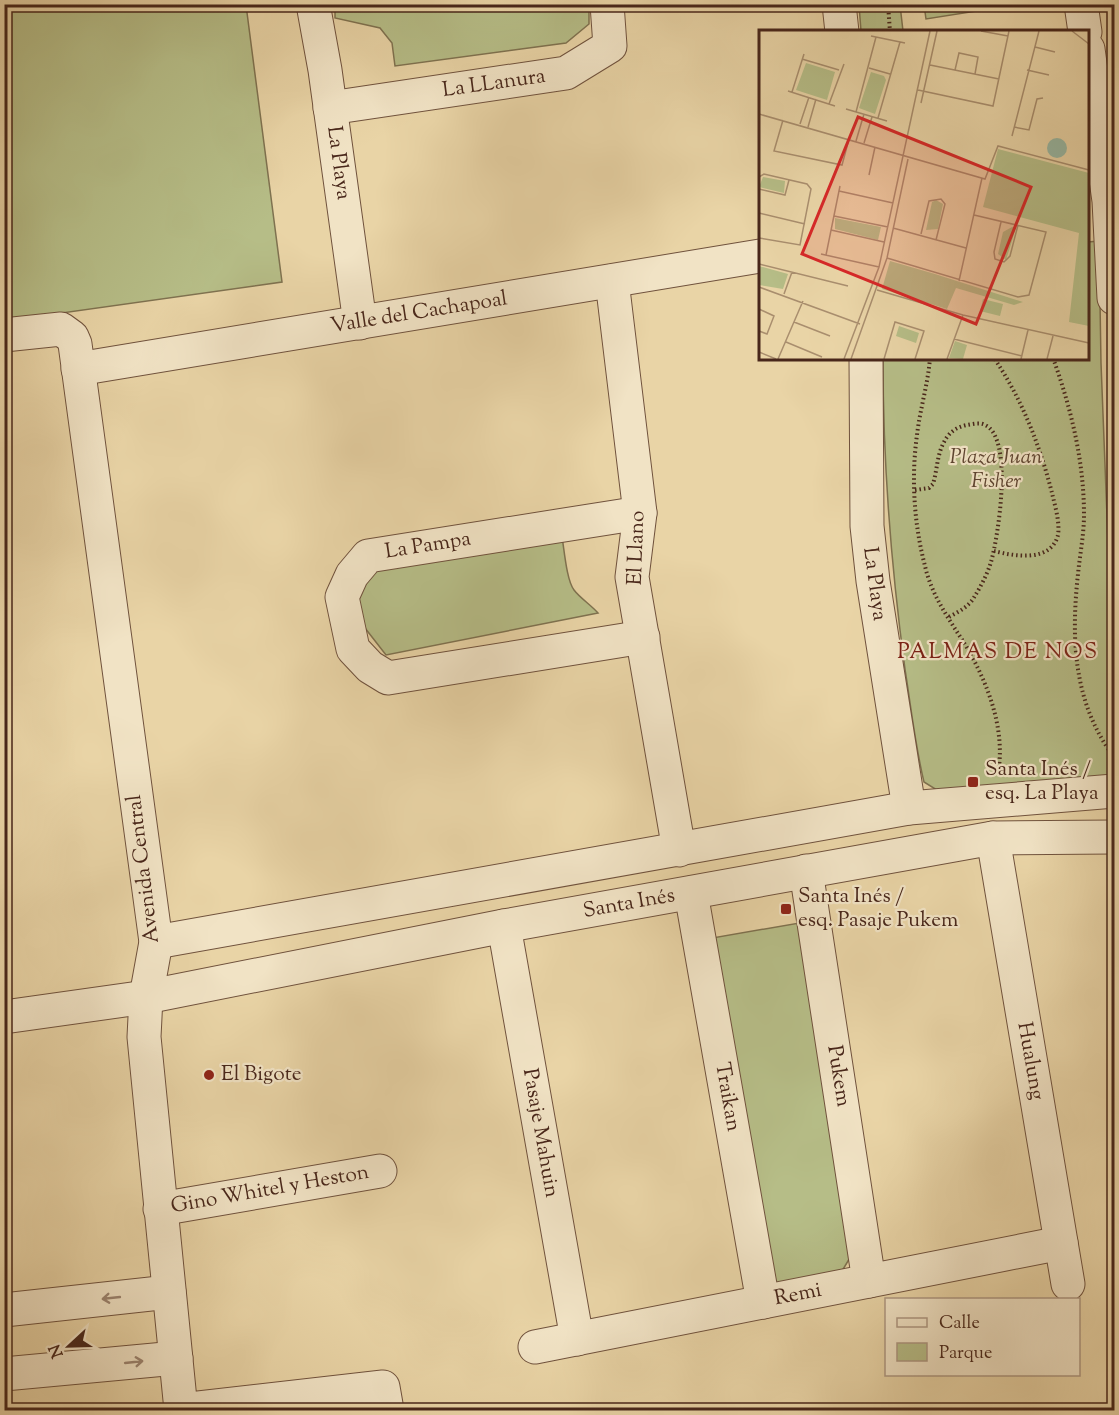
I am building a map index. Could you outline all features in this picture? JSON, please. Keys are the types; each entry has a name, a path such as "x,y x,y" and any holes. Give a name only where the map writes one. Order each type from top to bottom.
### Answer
{"street":[{"name":"La Playa","path":"313,4 360,323"},
{"name":"La LLanura","path":"330,108 566,73 610,46 607,4"},
{"path":"839,4 842,30"},
{"path":"1081,4 1085,30"},
{"path":"1089,53 1106,113 1100,145 1109,201 1114,298"},
{"name":"Valle del Cachapoal","path":"78,369 759,256"},
{"name":"El Llano","path":"612,281 640,513 632,577 679,850"},
{"name":"Avenida Central","path":"4,335 55,328 67,332 75,344 156,942 146,997 144,1037 181,1410"},
{"name":"La Playa","path":"866,360 867,525 873,581 909,808"},
{"name":"La Pampa","path":"640,513 368,556 352,575 342,597 353,649 370,667 388,678 643,637"},
{"path":"156,942 909,808 1114,791"},
{"name":"Santa Inés","path":"4,1017 146,997 504,927 993,838 1114,837"},
{"name":"Hualung","path":"993,838 1068,1284"},
{"name":"Pukem","path":"806,871 869,1281"},
{"name":"Traikan","path":"691,893 763,1302"},
{"name":"Pasaje Mahuin","path":"504,927 577,1339"},
{"name":"Gino Whitel y Heston","path":"160,1209 381,1170"},
{"name":"Remi","path":"535,1347 1061,1243"},
{"path":"4,1310 169,1292"},
{"path":"4,1374 176,1358"},
{"path":"181,1410 385,1399"}],"path":[{"path":"888,4 890,30"},
{"path":"930,360 917,436 914,490 918,528 925,566 935,597 973,658 995,712 1000,747 993,800"},
{"path":"994,551 1023,556 1038,554 1053,544 1058,535 1058,524 1048,478 1036,443 1014,391 995,360"},
{"path":"1054,360 1075,432 1083,497 1083,526 1074,619 1077,669 1080,688 1089,713 1114,756"},
{"path":"914,490 929,488 933,484 943,444 950,432 970,424 986,425 996,437 1002,468 994,551 987,574 971,602 947,618"}],"green space":[{"path":"924,4 1021,4 926,19 924,5"},
{"path":"5,5 246,5 282,282 5,321"},
{"path":"335,5 589,5 589,24 566,43 395,66 392,43 380,28 335,18"},
{"path":"859,5 900,5 903,30 861,30"},
{"name":"Plaza Juan Fisher","path":"1099,241 1101,363 1114,638 1114,782 948,797 924,782 913,726 892,553 884,436 883,360 1089,360 1089,242"},
{"path":"561,531 571,585 576,593 598,613 386,655 365,628 353,601 370,571"},
{"path":"805,922 851,1256 842,1271 776,1286 712,938"}],"place":[{"name":"Santa Inés / esq. La Playa","path":"973,782"},
{"name":"Santa Inés / esq. Pasaje Pukem","path":"786,909"},
{"name":"El Bigote","path":"209,1075"}],"district":[{"name":"PALMAS DE NOS","path":"998,653"}]}
